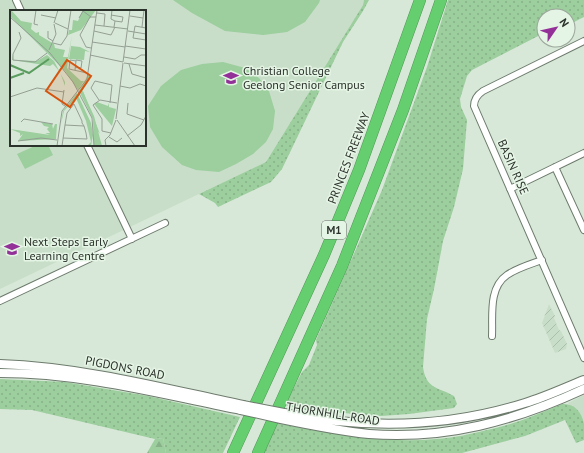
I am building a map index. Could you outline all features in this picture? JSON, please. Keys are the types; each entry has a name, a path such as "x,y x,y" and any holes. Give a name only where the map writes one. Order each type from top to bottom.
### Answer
{"highway":[{"name":"PRINCES FREEWAY","path":"233,453 324,255 359,170 420,0"},
{"name":"M1","path":"258,453 342,266 403,110 441,0"}],"street":[{"path":"16,0 21,10"},
{"name":"BASIN RISE","path":"584,41 483,91 474,102 474,106 584,358"},
{"path":"87,146 132,238"},
{"path":"510,189 584,153"},
{"path":"555,167 584,230"},
{"path":"0,301 165,223"},
{"path":"492,336 493,300 497,288 507,275 542,260"},
{"name":"PIGDONS ROAD","path":"0,364 53,367 116,377 242,407"},
{"name":"PIGDONS ROAD","path":"0,373 52,375 89,379 242,407"},
{"name":"THORNHILL ROAD","path":"283,416 375,424 405,424 443,421 523,404 584,380"},
{"name":"THORNHILL ROAD","path":"242,407 337,430 370,434 410,435 441,433 478,427 510,418 561,400 584,389"}],"shaded area":[{"name":"Christian College Geelong Senior Campus","path":"0,0 364,0 363,5 266,162 0,289"},
{"path":"549,304 555,316 554,318 559,330 561,331 567,344 566,349 555,353 542,323"},
{"path":"584,395 584,436 568,403"}],"green space":[{"path":"173,0 320,0 305,22 287,32 263,35 225,31 192,13"},
{"path":"364,0 369,0 343,42 282,169 271,182 218,207 215,203 199,194 266,162 363,5"},
{"path":"448,0 584,0 584,17 576,21 576,8 536,8 536,37 472,70 467,76 460,99 461,107 467,120 463,169 454,207 443,241 427,319 423,367 427,380 438,389 454,396 457,404 454,408 381,416 305,410 285,405 302,372 309,365 317,345 316,340 382,190 427,67"},
{"path":"223,62 245,68 259,78 269,91 275,111 273,129 266,142 253,154 236,164 219,172 196,170 182,165 162,147 150,127 148,106 161,86 181,70 202,64"},
{"path":"35,146 48,146 53,155 25,169 17,154"},
{"path":"0,379 65,382 148,396 240,417 223,453 166,453 163,438 155,439 32,410 0,409"},
{"path":"562,404 570,405 579,412 584,424 584,440 576,443 565,420 525,436 462,453 262,453 276,423 336,434 376,439 436,439 462,436 497,428 525,419"},
{"path":"163,438 166,453 147,453 155,439"}],"place":[{"name":"Christian College Geelong Senior Campus","path":"231,78"},
{"name":"Next Steps Early Learning Centre","path":"12,249"}]}
